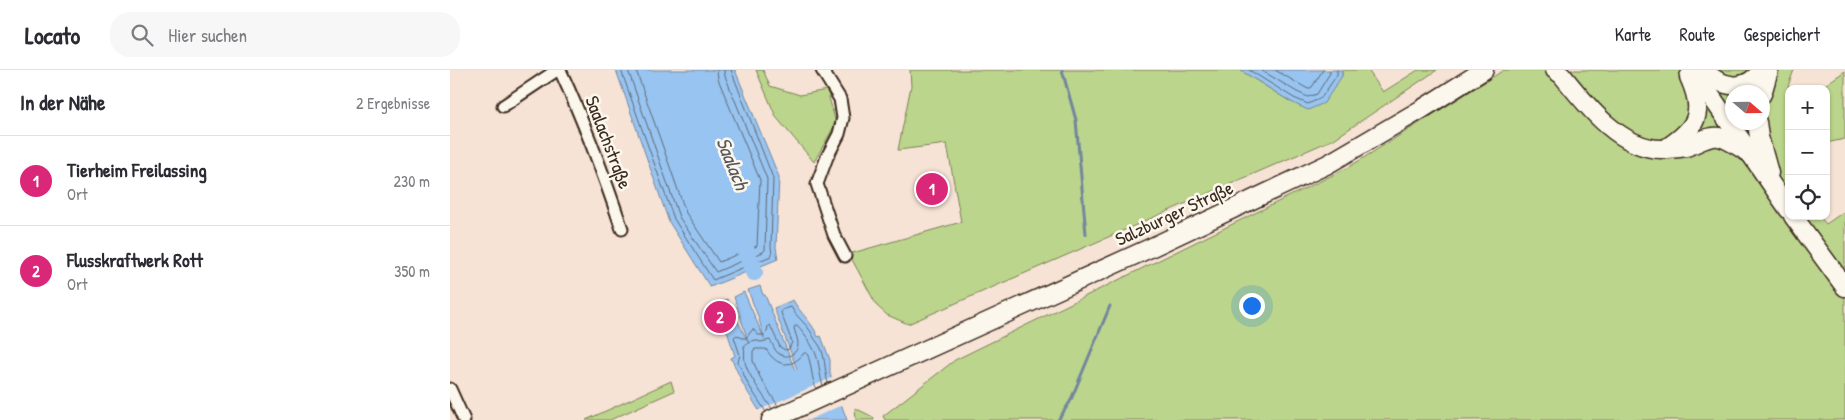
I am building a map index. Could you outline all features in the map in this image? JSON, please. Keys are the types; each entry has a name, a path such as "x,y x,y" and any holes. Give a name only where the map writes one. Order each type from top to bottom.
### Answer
{"main road":[{"name":"Salzburger Straße","path":"771,420 1148,249 1328,164 1484,70"},
{"path":"1665,150 1690,130 1696,115 1697,94 1686,70"},
{"path":"1693,70 1785,205"},
{"path":"1704,70 1711,78 1722,84 1734,85 1749,82 1762,70"},
{"path":"1765,85 1770,70"},
{"path":"1560,72 1600,118 1625,138 1640,146 1665,150 1687,147 1709,137 1719,137 1732,142 1749,153"},
{"path":"1758,130 1776,192"},
{"path":"1796,220 1845,287"}],"street":[{"name":"Saalachstraße","path":"503,106 559,70 590,138 622,229"},
{"path":"822,70 840,99 843,118 839,134 827,157 817,184 834,235 845,256"},
{"path":"450,389 464,420"}],"green space":[{"path":"756,70 763,70 770,86 800,95 827,90 836,123 814,162 776,117"},
{"path":"910,70 1240,70 1291,102 1342,76 1342,70 1368,70 1383,92 1418,70 1437,70 1334,139 908,324 887,315 877,306 849,254 961,222 947,144 898,150 911,86"},
{"path":"1504,70 1794,70 1788,85 1785,85 1785,220 1822,220 1826,224 1845,211 1845,420 885,420 883,416 955,360 1349,167"},
{"path":"1845,71 1845,139 1830,142 1830,85 1825,85"},
{"path":"671,381 674,391 610,420 586,420"},
{"path":"855,408 873,417 874,420 856,420"}],"water":[{"path":"616,70 735,70 779,177 776,247 778,259 710,287 669,222"},
{"path":"1240,70 1342,70 1342,76 1324,103 1308,110 1291,102"},
{"path":"760,286 795,370 797,369 774,308 793,300 818,337 821,336 830,360 830,374 847,420 765,420 744,386 731,358 735,356 718,303 727,299 749,344 734,297 744,292 764,338 748,290"}],"pier":[{"path":"834,377 844,404 809,420 762,420 757,411"}],"waterway":[{"path":"1062,70 1076,120 1086,234"},
{"name":"Saalach","path":"744,246 754,272"},
{"path":"1058,420 1070,402 1110,306"}],"place":[{"name":"Tierheim Freilassing","path":"932,189"},
{"name":"Flusskraftwerk Rott","path":"720,317"}]}
